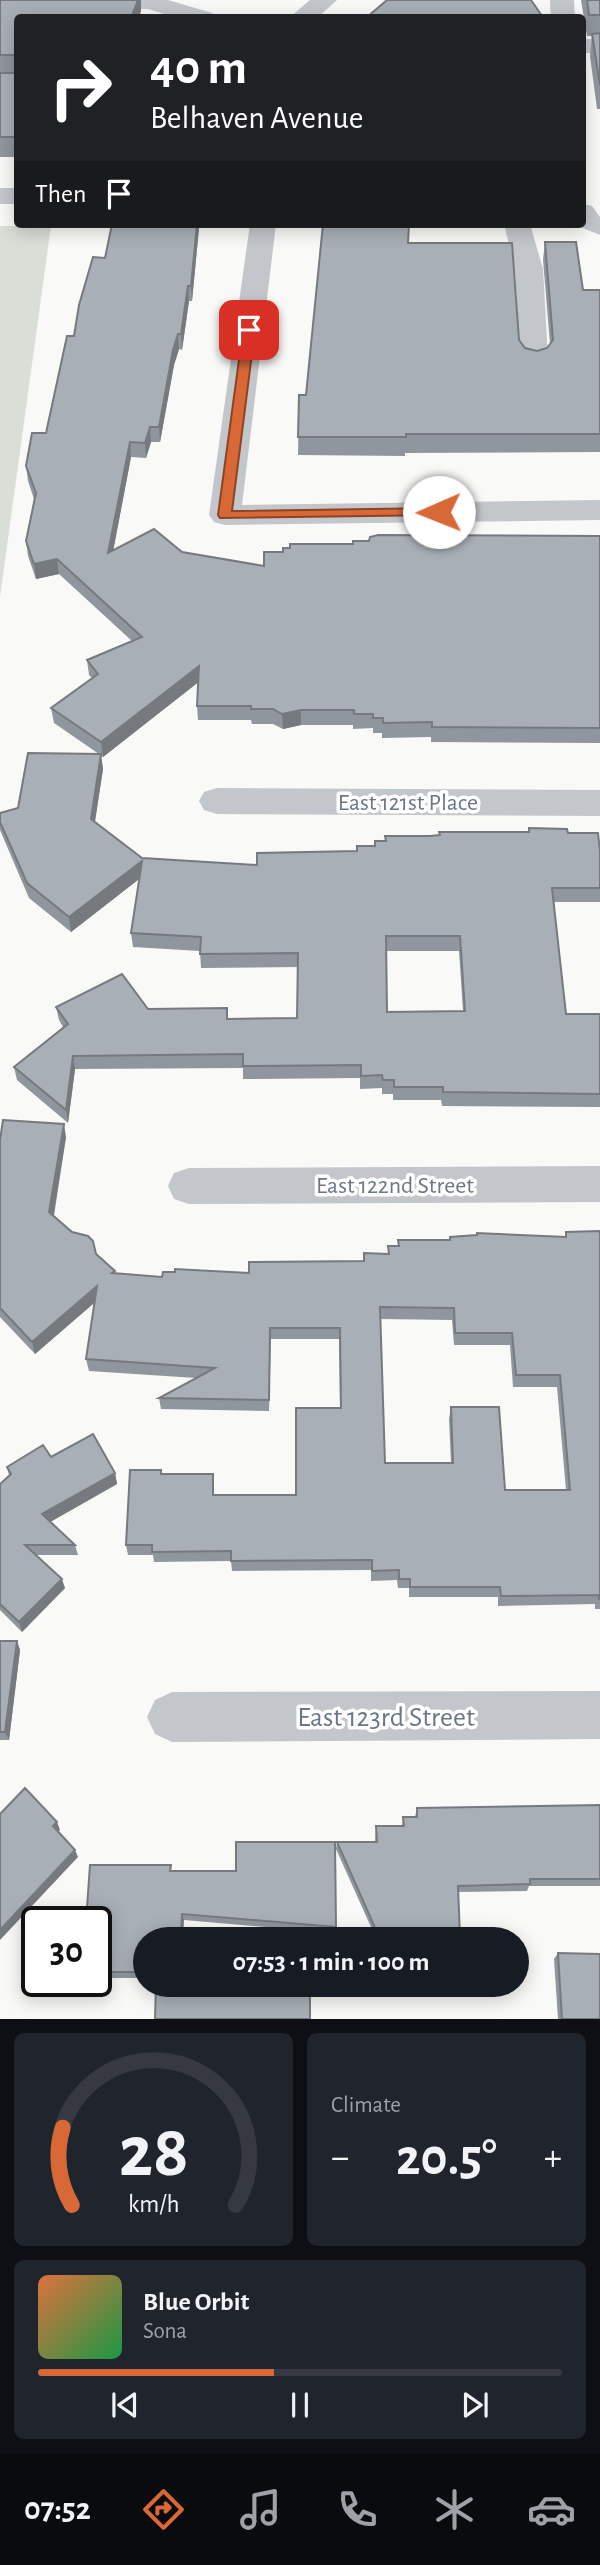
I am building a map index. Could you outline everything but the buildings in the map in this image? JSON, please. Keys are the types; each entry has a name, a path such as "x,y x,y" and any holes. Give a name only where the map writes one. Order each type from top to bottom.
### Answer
{"street":[{"path":"65,0 149,2 191,14"},
{"path":"307,14 326,0"},
{"path":"262,228 225,515 600,510"},
{"path":"518,228 529,269 534,358"},
{"name":"East 121st Place","path":"217,801 600,803"},
{"name":"East 122nd Street","path":"189,1186 600,1184"},
{"name":"East 123rd Street","path":"172,1717 600,1715"}],"shaded area":[{"path":"0,226 51,228 0,597"}],"route":[{"path":"249,330 225,515 439,512"}]}
